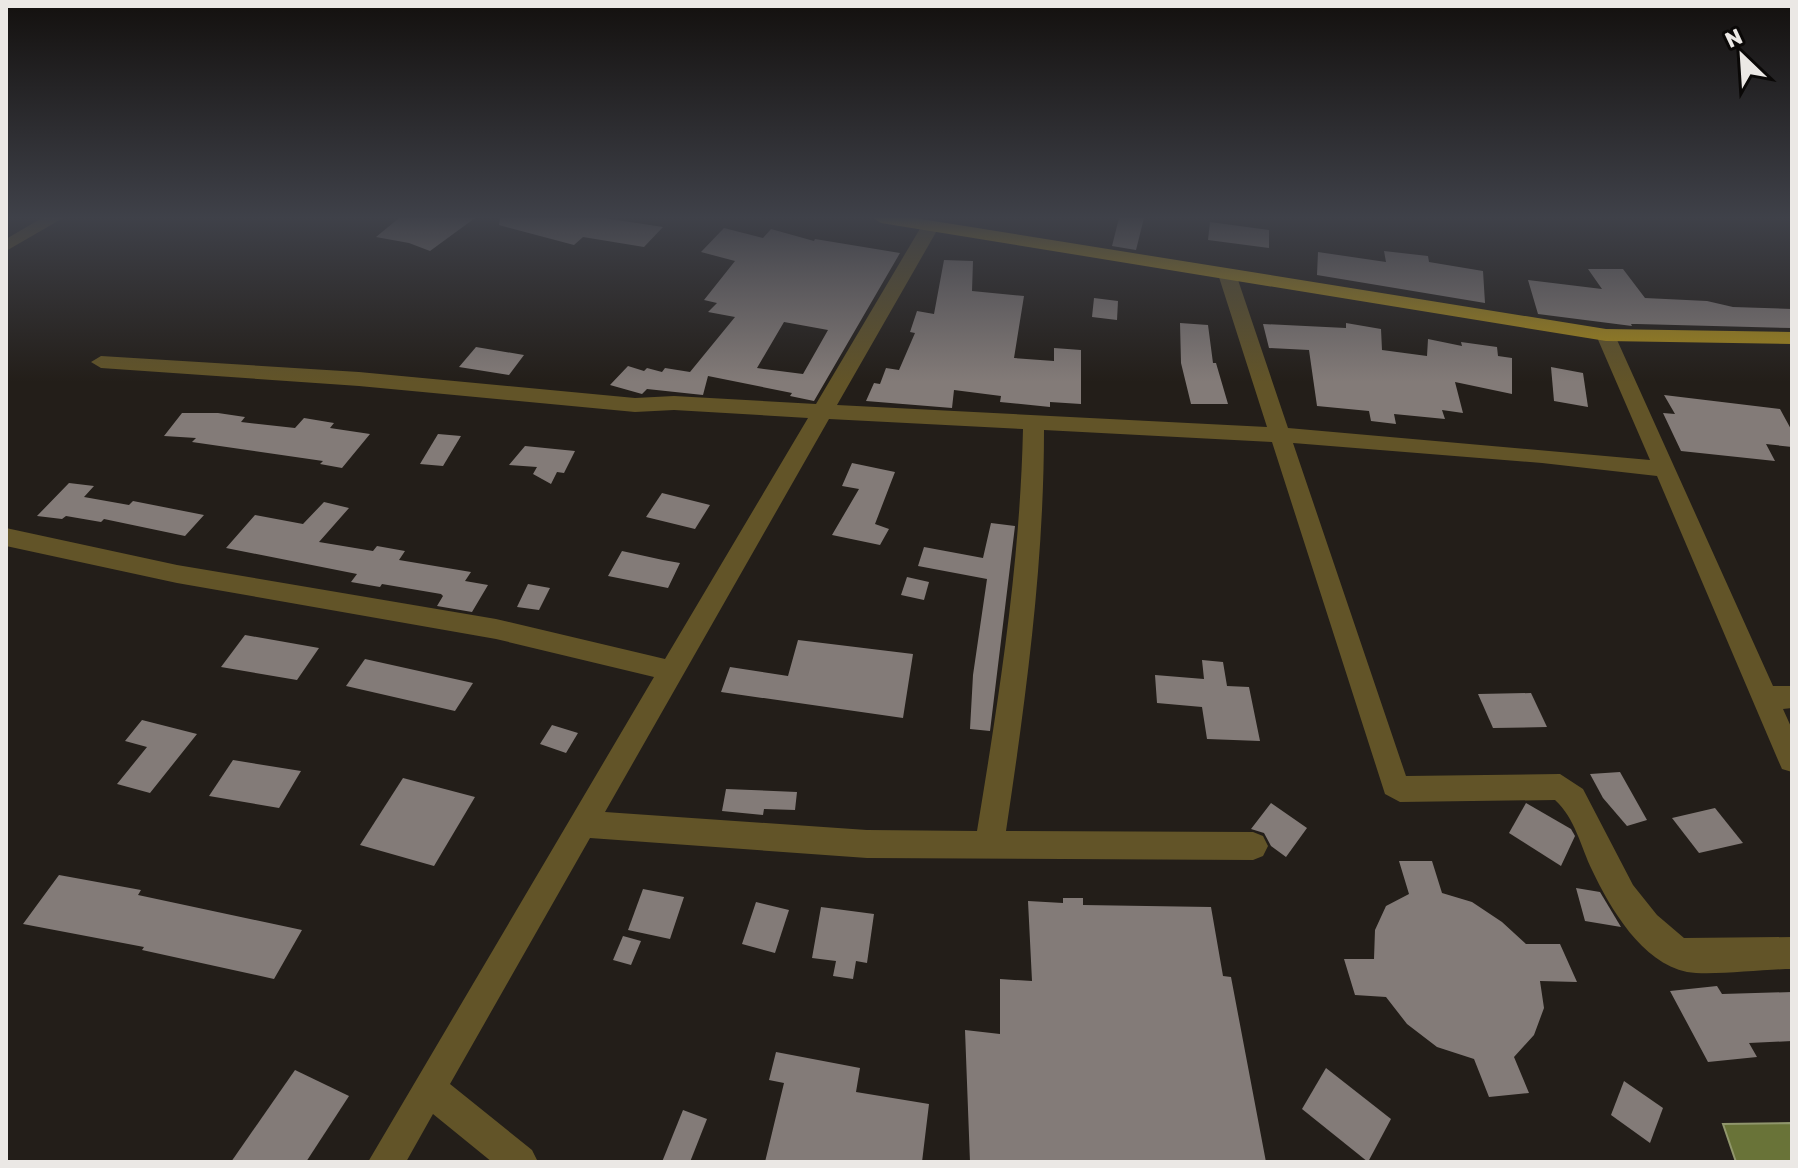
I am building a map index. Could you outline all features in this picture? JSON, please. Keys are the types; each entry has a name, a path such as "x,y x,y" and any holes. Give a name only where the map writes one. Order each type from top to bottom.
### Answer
{"main road":[{"path":"1218,273 1606,335 1792,338"}],"street":[{"path":"386,1162 823,411 890,273"},
{"path":"1227,274 1395,785 1400,789 1560,787 1572,796 1602,860 1636,914 1674,952 1687,956 1792,953"},
{"path":"1606,335 1792,760"},
{"path":"101,362 359,379 635,405 674,403 1281,433 1512,450 1665,469"},
{"path":"989,845 1020,650 1033,503 1034,421"},
{"path":"6,537 177,574 496,629 672,671"},
{"path":"1764,698 1792,697"},
{"path":"583,824 867,844 1253,846"},
{"path":"429,1089 520,1162"}],"shaded area":[{"path":"1792,1123 1792,1162 1736,1162 1723,1124"}],"building":[{"path":"726,273 889,273 814,401 790,396 792,393 708,376 703,395 647,389 642,394 610,385 628,366 644,371 647,368 662,372 665,368 690,372 735,317 708,312 717,303 704,300","holes":["784,322 828,330 803,374 757,368"]},
{"path":"942,273 973,273 972,291 1024,296 1014,358 1054,361 1054,348 1081,350 1081,404 1050,402 1050,407 1000,402 1001,396 954,390 952,408 866,401 874,383 880,384 886,368 899,370 915,333 910,332 917,311 934,314"},
{"path":"1317,273 1483,273 1485,303 1317,275"},
{"path":"1590,273 1626,273 1645,298 1707,301 1733,307 1792,309 1792,328 1632,326 1538,314 1528,280 1602,289"},
{"path":"1094,298 1118,301 1117,320 1092,317"},
{"path":"1180,323 1208,325 1213,363 1216,363 1228,404 1191,404 1181,363"},
{"path":"1346,323 1381,329 1382,350 1427,356 1428,339 1462,346 1461,342 1497,347 1498,356 1512,358 1512,394 1455,382 1463,413 1442,410 1445,419 1394,414 1396,424 1371,421 1369,411 1317,406 1309,350 1269,348 1263,324 1346,328"},
{"path":"476,347 524,355 509,375 459,367"},
{"path":"1551,367 1583,373 1588,407 1554,401"},
{"path":"1664,395 1780,409 1792,431 1792,447 1766,444 1775,461 1681,451 1663,413 1675,414"},
{"path":"182,413 218,413 245,417 241,422 295,428 304,418 334,423 330,428 370,434 342,468 320,464 323,461 192,442 196,438 164,436"},
{"path":"438,434 461,436 443,466 420,464"},
{"path":"525,446 575,451 564,473 557,472 551,484 533,474 537,467 509,465"},
{"path":"852,463 895,472 875,524 889,529 880,545 832,535 859,489 842,486"},
{"path":"69,483 94,486 84,497 129,505 133,501 204,515 185,536 104,519 101,522 66,516 62,519 37,516"},
{"path":"662,493 710,505 695,529 646,517"},
{"path":"324,502 349,508 319,542 373,551 377,546 405,551 399,560 471,572 465,581 488,585 472,612 437,606 443,596 441,594 351,582 357,574 226,548 255,515 303,524"},
{"path":"991,523 1015,526 990,731 970,729 973,675 987,579 918,566 924,547 983,558"},
{"path":"622,551 680,563 668,588 608,576"},
{"path":"907,577 929,582 924,600 901,595"},
{"path":"528,584 550,588 539,610 517,607"},
{"path":"245,635 319,648 297,680 221,667"},
{"path":"798,640 913,654 903,718 721,692 730,667 788,676"},
{"path":"365,659 473,683 455,711 346,686"},
{"path":"1202,660 1223,662 1227,686 1249,687 1260,741 1207,739 1202,707 1157,703 1155,675 1204,679"},
{"path":"1531,693 1547,727 1493,728 1478,694"},
{"path":"142,720 197,734 150,793 117,784 147,747 125,741"},
{"path":"552,725 578,733 566,753 540,744"},
{"path":"233,760 301,771 279,808 209,796"},
{"path":"1620,772 1647,820 1627,826 1603,798 1590,774"},
{"path":"403,778 475,797 434,866 360,845"},
{"path":"726,789 797,792 795,810 764,809 763,815 722,811"},
{"path":"1271,803 1307,828 1286,857 1271,846 1264,833 1251,829"},
{"path":"1526,803 1571,829 1575,836 1561,866 1509,833"},
{"path":"1715,808 1743,843 1699,853 1672,818"},
{"path":"1399,861 1432,861 1442,893 1472,902 1502,922 1526,944 1560,944 1577,982 1540,981 1544,1008 1534,1035 1514,1057 1529,1093 1489,1097 1474,1059 1437,1047 1407,1024 1386,997 1355,995 1344,959 1374,959 1375,930 1386,906 1409,894"},
{"path":"59,875 141,890 138,895 302,930 274,979 142,950 144,947 23,924"},
{"path":"1576,888 1600,892 1621,927 1585,921"},
{"path":"643,889 684,897 670,939 628,930"},
{"path":"1063,898 1083,898 1083,905 1211,907 1223,976 1231,977 1266,1162 970,1162 965,1030 1000,1034 1000,979 1032,981 1028,901 1063,903"},
{"path":"756,902 789,910 775,953 742,944"},
{"path":"821,907 874,914 867,963 856,961 853,979 833,976 836,961 812,958"},
{"path":"623,936 641,941 631,965 613,960"},
{"path":"1717,986 1722,994 1792,992 1792,1041 1749,1043 1757,1057 1708,1062 1670,991"},
{"path":"776,1052 860,1068 856,1092 929,1104 922,1162 765,1162 784,1083 769,1080"},
{"path":"1326,1068 1391,1119 1368,1162 1302,1109"},
{"path":"295,1070 349,1096 306,1162 231,1162"},
{"path":"1624,1081 1663,1108 1650,1143 1611,1115"},
{"path":"683,1110 707,1119 690,1162 662,1162"}]}
